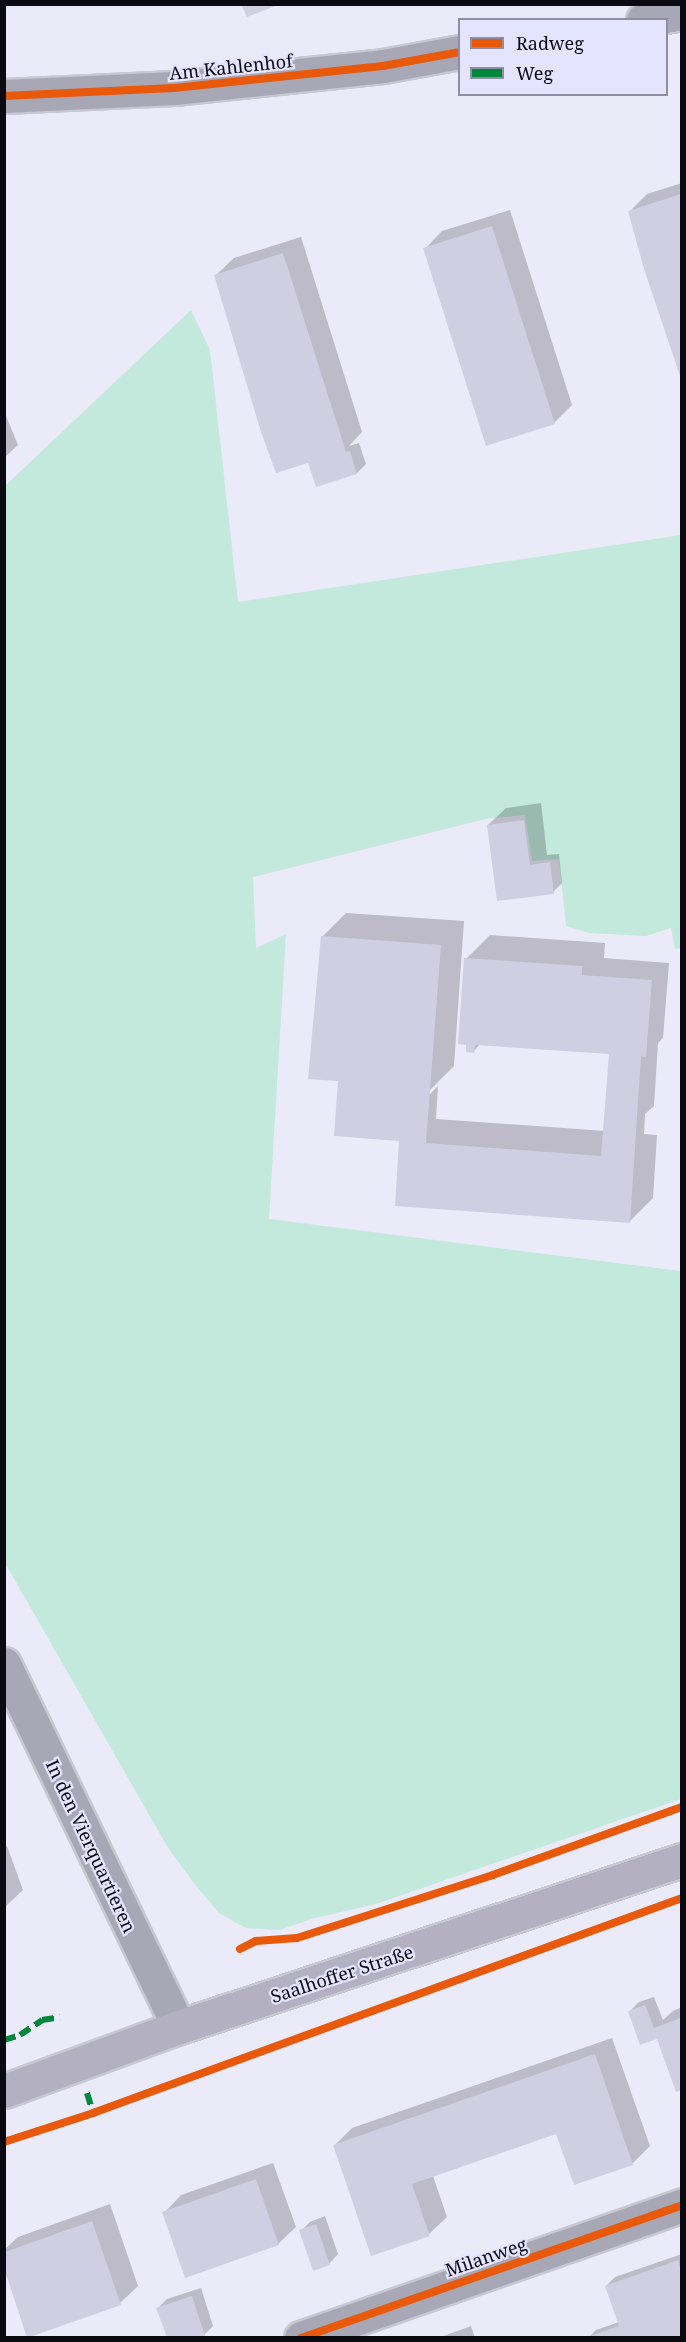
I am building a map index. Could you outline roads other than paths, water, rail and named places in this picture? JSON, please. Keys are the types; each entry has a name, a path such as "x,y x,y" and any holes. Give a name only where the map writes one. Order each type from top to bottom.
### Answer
{"main road":[{"name":"Saalhoffer Straße","path":"4,2091 179,2027 681,1860"}],"street":[{"path":"654,18 681,13"},
{"name":"Am Kahlenhof","path":"4,96 174,88 382,66 458,52"},
{"name":"In den Vierquartieren","path":"4,1664 179,2027"},
{"name":"Milanweg","path":"301,2337 681,2205"}]}
